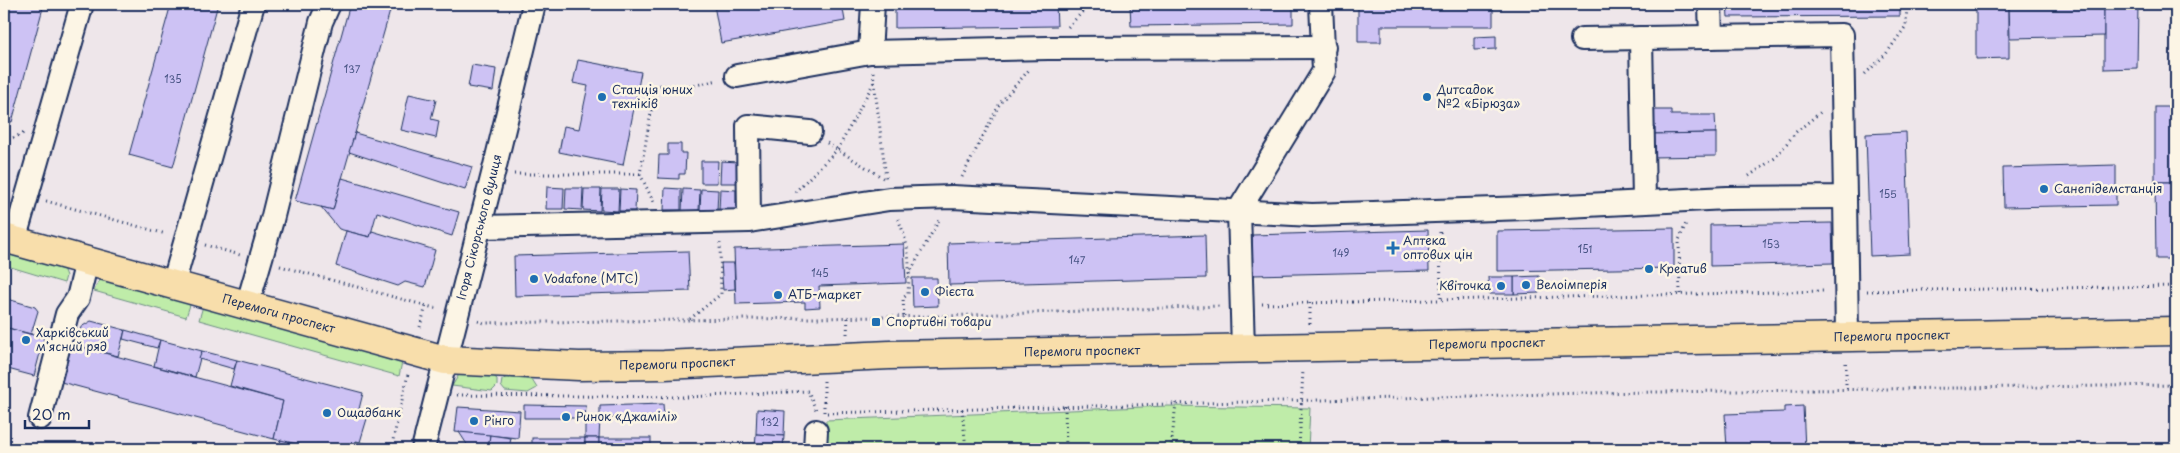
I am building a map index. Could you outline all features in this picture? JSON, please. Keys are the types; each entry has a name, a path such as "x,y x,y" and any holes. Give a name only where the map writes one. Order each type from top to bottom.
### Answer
{"main road":[{"name":"Перемоги проспект","path":"9,239 445,360 579,366 664,365 890,355 2176,331"}],"street":[{"path":"9,239 27,196 82,4"},
{"path":"173,285 253,4"},
{"name":"Ігоря Сікорського вулиця","path":"423,449 534,4"},
{"path":"870,52 873,4"},
{"path":"1243,349 1239,210 1324,72 1321,4"},
{"path":"1710,4 1711,37"},
{"path":"247,306 322,10"},
{"path":"1582,39 1842,36 1847,336"},
{"path":"1641,38 1644,201"},
{"path":"737,76 870,52 1048,48 1324,48"},
{"path":"759,220 748,126 810,132"},
{"path":"479,227 665,224 759,220 889,199 952,197 1312,215 1439,212 1698,198 1845,198"},
{"path":"40,418 67,314 78,298 87,261"}],"path":[{"path":"909,274 952,197 1000,103 1090,4"},
{"path":"665,224 640,174 656,85 688,87 737,76"},
{"path":"759,220 838,149 874,82"},
{"path":"810,132 886,180"},
{"path":"493,174 640,174"},
{"path":"27,196 484,323 945,316 1441,299 2176,286"},
{"path":"1680,294 1679,240 1698,198"},
{"path":"1439,212 1441,299"},
{"path":"689,320 721,294 720,222"},
{"path":"420,328 426,306"},
{"path":"391,449 409,372"},
{"path":"450,395 686,397 808,391 817,413 1586,392 2176,385"},
{"path":"1299,449 1301,400"},
{"path":"1171,449 1176,403"},
{"path":"1064,406 1066,449"},
{"path":"962,410 966,449"}],"green space":[{"path":"4,250 63,268 66,276 64,283 4,265"},
{"path":"103,279 191,302 186,317 94,291 98,282"},
{"path":"203,306 402,362 399,376 199,320"},
{"path":"460,373 492,375 497,379 497,386 492,391 452,386"},
{"path":"507,377 532,380 537,388 528,393 505,391 501,386 502,380"},
{"path":"1168,406 1310,408 1308,449 824,449 826,420"},
{"path":"356,441 382,447 381,449 354,449"}],"building":[{"path":"4,4 44,4 12,122 4,120"},
{"path":"171,4 218,4 173,167 129,155"},
{"path":"350,4 392,4 333,210 295,201"},
{"path":"842,4 845,21 721,43 714,5"},
{"path":"895,4 1056,4 1057,26 895,28"},
{"path":"1130,4 1293,4 1293,24 1131,26"},
{"path":"1358,4 1493,4 1493,26 1381,26 1381,42 1358,42"},
{"path":"1553,4 1682,4 1553,6"},
{"path":"1727,4 1900,4 1900,16 1728,17"},
{"path":"1976,4 2009,4 2009,58 1976,59"},
{"path":"2009,4 2104,4 2104,36 2010,38"},
{"path":"2104,4 2138,4 2137,68 2104,69"},
{"path":"1496,36 1496,49 1474,50 1474,37"},
{"path":"578,60 641,72 623,165 559,152 564,126 579,129 588,86 573,83"},
{"path":"472,65 496,69 493,91 468,87"},
{"path":"409,94 436,100 431,119 439,121 436,138 401,130"},
{"path":"2155,107 2176,107 2176,182 2155,182"},
{"path":"1649,110 1671,110 1671,115 1715,115 1716,133 1650,134"},
{"path":"1906,132 1910,254 1870,256 1866,134"},
{"path":"355,133 472,167 465,190 349,152"},
{"path":"1716,133 1716,156 1650,157 1650,134"},
{"path":"668,144 681,144 681,153 686,153 685,174 679,174 679,179 658,178 659,155 668,155"},
{"path":"701,161 718,161 717,183 701,183"},
{"path":"721,161 738,162 737,183 720,183"},
{"path":"2116,165 2116,205 2004,207 2003,168"},
{"path":"342,178 459,212 452,236 377,212 370,237 339,229 321,207 333,210"},
{"path":"2155,182 2176,182 2176,259 2156,259"},
{"path":"547,187 564,188 563,209 546,209"},
{"path":"566,188 583,188 582,210 565,209"},
{"path":"665,188 681,189 681,210 664,210"},
{"path":"584,189 601,189 600,211 583,210"},
{"path":"602,189 619,189 618,211 601,210"},
{"path":"620,189 636,190 635,211 619,211"},
{"path":"683,189 700,190 699,211 682,211"},
{"path":"701,189 718,190 717,211 700,211"},
{"path":"720,189 736,190 736,211 719,211"},
{"path":"1832,223 1833,263 1710,266 1710,225"},
{"path":"1674,228 1674,268 1497,271 1497,231"},
{"path":"1428,230 1429,271 1253,275 1252,235"},
{"path":"346,231 370,237 372,231 435,250 425,287 405,282 398,286 336,266"},
{"path":"1205,235 1206,278 949,285 948,243"},
{"path":"904,244 906,283 819,286 820,307 805,308 805,302 736,304 734,249"},
{"path":"688,251 690,291 515,296 514,256"},
{"path":"721,263 734,263 735,289 723,290"},
{"name":"Велоімперія","path":"1539,276 1539,293 1514,294 1514,277"},
{"name":"Квіточка","path":"1488,277 1514,277 1514,294 1489,294"},
{"name":"Фієста","path":"912,278 937,278 938,306 913,307"},
{"path":"4,298 35,307 38,311 31,334 4,327"},
{"path":"91,321 125,330 118,356 77,346 81,327"},
{"path":"4,327 44,338 34,376 4,368"},
{"path":"125,330 160,340 157,348 123,339"},
{"path":"160,340 202,351 195,377 154,366"},
{"path":"71,344 283,401 274,439 61,382"},
{"path":"202,351 237,360 234,369 199,359"},
{"path":"237,360 363,393 359,409 369,412 360,442 356,441 354,449 315,449 274,439 283,401 230,386"},
{"path":"663,404 664,417 600,418 600,406"},
{"path":"524,405 586,406 585,418 524,418"},
{"path":"1803,406 1805,449 1727,449 1725,414 1784,412 1784,407"},
{"path":"458,407 520,411 518,438 455,432"},
{"path":"757,409 785,411 784,436 756,434"},
{"path":"585,418 600,418 599,438 585,438"},
{"path":"459,432 490,435 488,449 470,449"},
{"path":"756,434 784,436 783,449 755,449"},
{"path":"490,435 511,438 509,449 488,449"},
{"path":"532,438 585,438 585,449 532,449"},
{"path":"585,438 599,438 599,449 585,449"},
{"path":"599,438 651,438 651,449 599,449"},
{"path":"281,440 315,449 278,449"},
{"path":"1659,448 1659,449 1538,449"}],"place":[{"name":"Станція юних техніків","path":"602,97"},
{"name":"Дитсадок №2 «Бірюза»","path":"1427,97"},
{"name":"Санепідемстанція","path":"2044,189"},
{"name":"Аптека оптових цін","path":"1393,248"},
{"name":"Креатив","path":"1649,269"},
{"name":"Vodafone (МТС)","path":"534,279"},
{"name":"Велоімперія","path":"1526,285"},
{"name":"Квіточка","path":"1501,286"},
{"name":"Фієста","path":"925,292"},
{"name":"АТБ-маркет","path":"778,295"},
{"name":"Спортивні товари","path":"876,322"},
{"name":"Харківський м'ясний ряд","path":"26,340"},
{"name":"Ощадбанк","path":"327,413"},
{"name":"Ринок «Джамілі»","path":"566,417"},
{"name":"Рінго","path":"474,421"}]}
